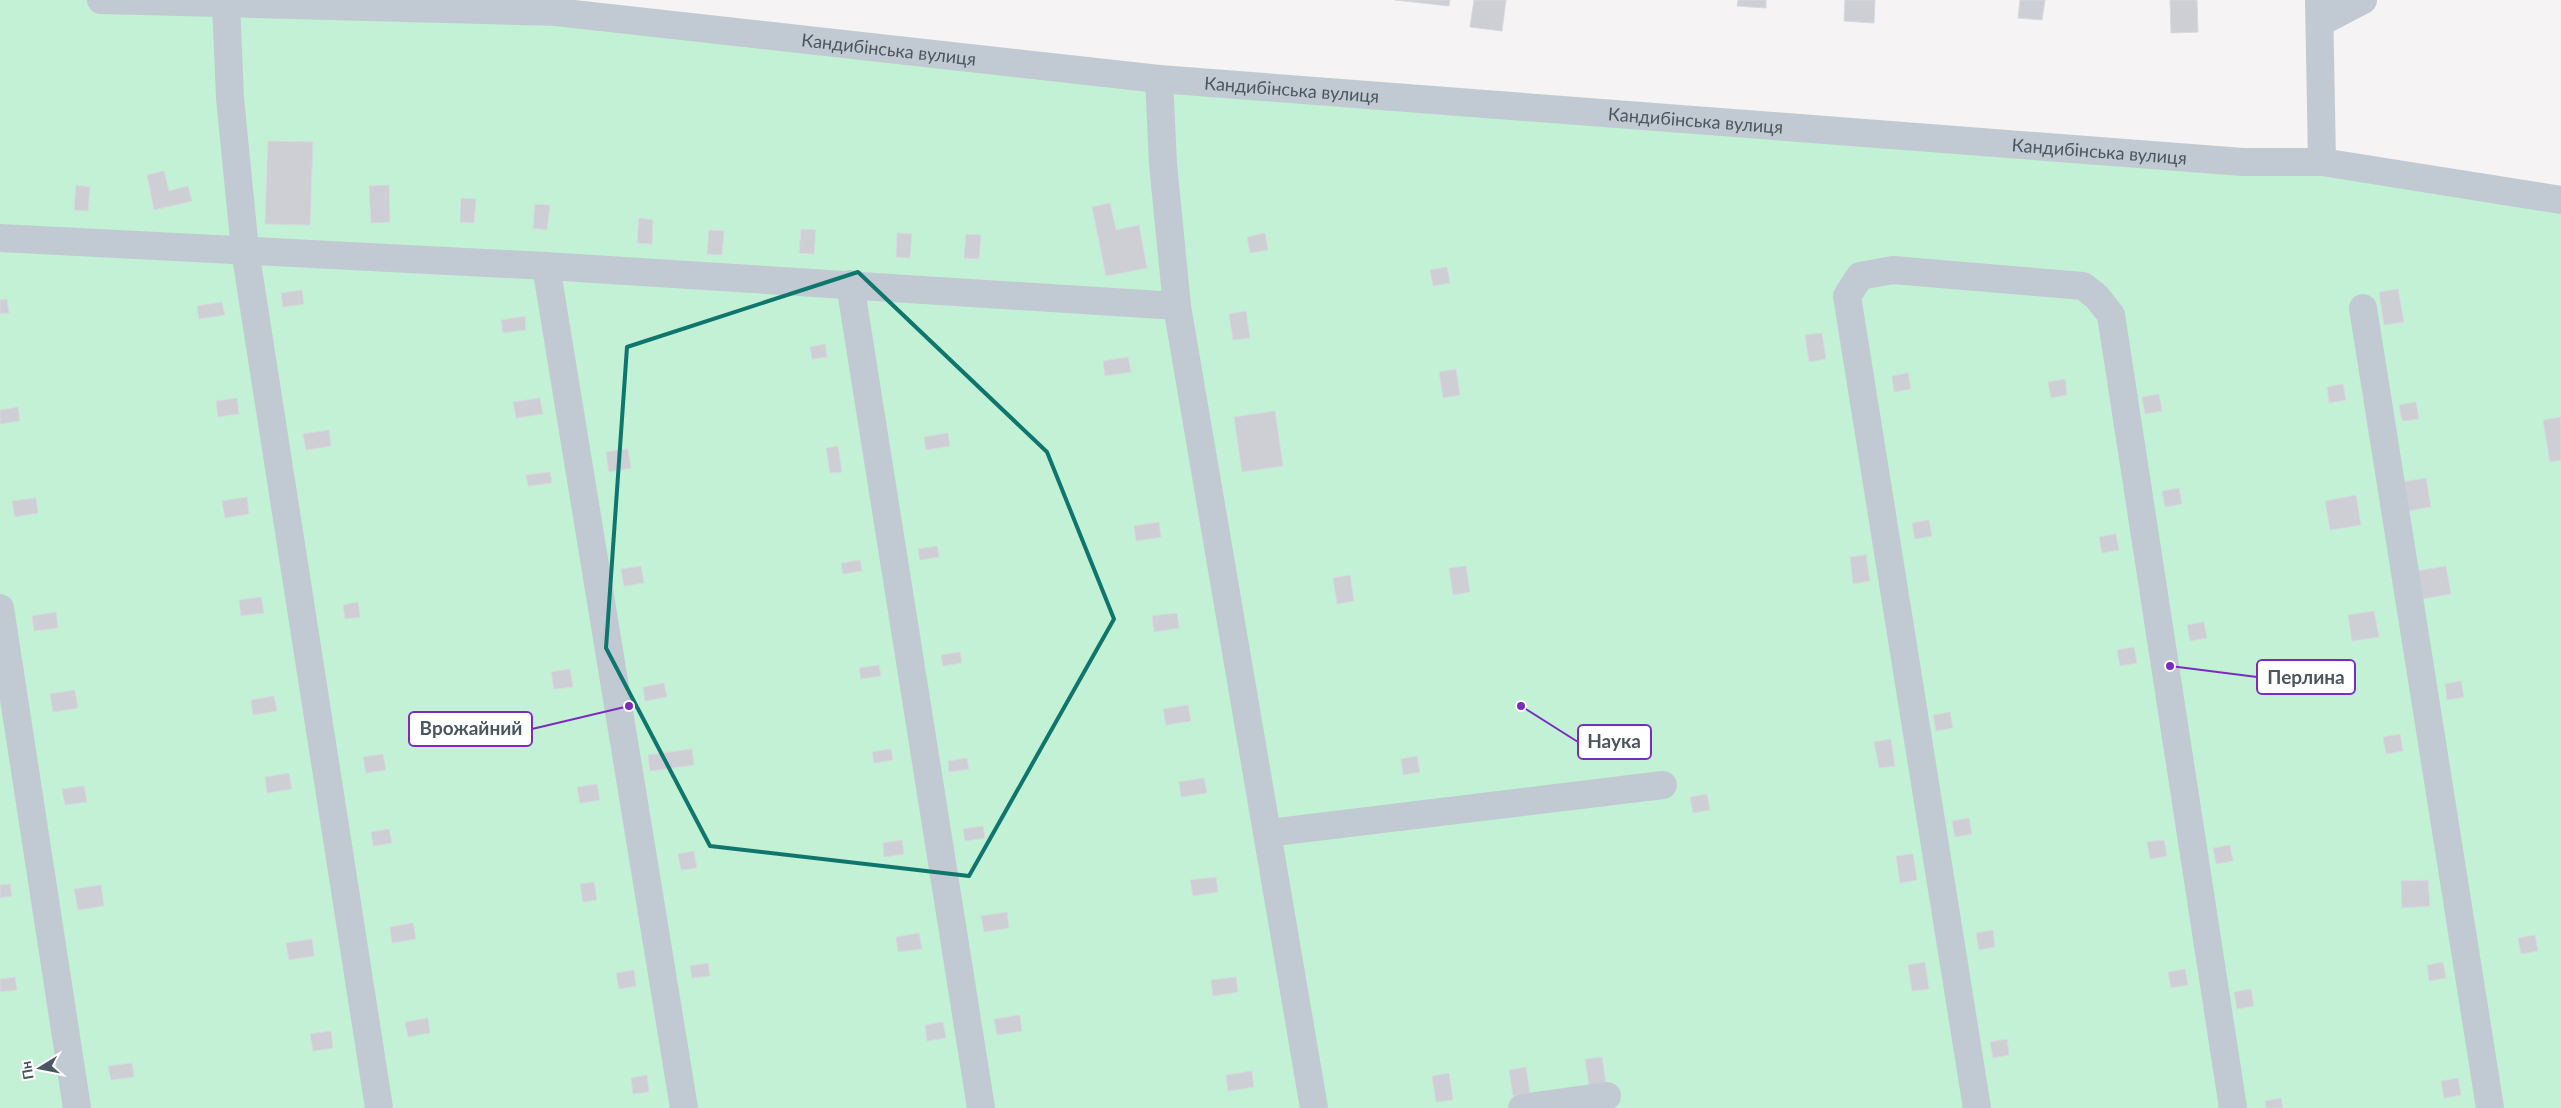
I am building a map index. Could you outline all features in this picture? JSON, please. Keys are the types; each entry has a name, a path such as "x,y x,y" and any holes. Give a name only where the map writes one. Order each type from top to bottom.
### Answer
{"street":[{"name":"Кандибінська вулиця","path":"101,0 556,6 1159,79 2242,162 2322,162 2561,200"},
{"path":"2322,162 2320,11 2363,0"},
{"path":"226,3 230,98 245,250 379,1108"},
{"path":"1159,79 1162,164 1177,306 1314,1108"},
{"path":"0,238 546,266 1177,306"},
{"path":"546,266 684,1108"},
{"path":"1977,1108 1847,296 1860,276 1894,270 2084,286 2097,297 2110,315 2233,1108"},
{"path":"850,284 981,1108"},
{"path":"2364,308 2490,1108"},
{"path":"0,608 77,1108"},
{"path":"1268,833 1663,785"},
{"path":"1522,1108 1608,1096"}],"highlighted area":[{"path":"858,272 1047,452 1114,619 969,876 710,846 606,648 627,347"}],"green space":[{"path":"0,0 101,0 556,12 2243,162 2561,200 2561,1108 0,1108"}],"building":[{"path":"1395,0 1450,0 1449,6"},
{"path":"1474,0 1506,0 1502,31 1470,27"},
{"path":"1738,0 1766,0 1766,8 1737,6"},
{"path":"1845,0 1875,0 1874,23 1844,21"},
{"path":"2020,0 2045,0 2042,20 2018,18"},
{"path":"2170,0 2197,0 2198,32 2171,33"},
{"path":"268,141 313,142 310,225 265,224"},
{"path":"164,171 169,191 188,186 192,201 154,210 147,175"},
{"path":"76,185 90,187 88,211 74,210"},
{"path":"389,185 390,222 371,223 369,186"},
{"path":"461,198 476,199 474,223 460,222"},
{"path":"1110,203 1116,230 1139,225 1147,268 1106,276 1092,207"},
{"path":"535,204 550,205 547,230 533,228"},
{"path":"639,218 653,220 652,244 637,243"},
{"path":"801,229 816,230 814,254 799,253"},
{"path":"709,230 724,231 722,255 707,254"},
{"path":"897,233 912,234 910,258 896,257"},
{"path":"1265,233 1268,250 1250,253 1247,237"},
{"path":"966,234 981,235 979,259 964,258"},
{"path":"1447,267 1450,283 1433,286 1430,270"},
{"path":"2398,289 2404,322 2384,325 2379,292"},
{"path":"302,290 304,304 283,307 281,293"},
{"path":"7,299 9,313 0,314 0,300"},
{"path":"222,302 225,315 199,319 197,306"},
{"path":"1246,311 1250,338 1233,340 1229,314"},
{"path":"525,316 526,330 503,333 501,320"},
{"path":"1822,333 1826,359 1809,362 1805,335"},
{"path":"825,344 827,357 812,359 810,347"},
{"path":"1128,357 1131,372 1105,376 1103,361"},
{"path":"1456,369 1460,395 1443,398 1439,372"},
{"path":"1908,373 1911,389 1894,392 1892,376"},
{"path":"2065,379 2067,395 2051,398 2048,382"},
{"path":"2343,384 2346,400 2329,403 2327,387"},
{"path":"2159,394 2162,411 2145,414 2142,397"},
{"path":"237,398 239,414 218,417 216,401"},
{"path":"540,398 543,414 516,418 513,402"},
{"path":"2416,402 2419,419 2402,421 2399,405"},
{"path":"18,407 20,421 0,424 0,410"},
{"path":"1275,411 1283,466 1242,472 1234,417"},
{"path":"2561,417 2561,460 2550,462 2543,420"},
{"path":"329,430 331,446 306,450 303,434"},
{"path":"948,433 950,446 926,450 924,437"},
{"path":"838,446 842,472 830,473 826,448"},
{"path":"628,449 631,468 609,472 606,452"},
{"path":"550,472 552,483 528,486 526,475"},
{"path":"2426,478 2431,507 2401,512 2396,483"},
{"path":"2179,488 2182,504 2165,507 2162,491"},
{"path":"2356,495 2361,525 2330,530 2325,501"},
{"path":"247,497 249,514 225,518 222,501"},
{"path":"36,498 38,513 15,517 12,501"},
{"path":"1929,520 1932,536 1915,539 1912,523"},
{"path":"1159,522 1161,537 1136,541 1134,526"},
{"path":"2116,534 2119,550 2102,553 2099,537"},
{"path":"937,546 939,557 920,560 918,549"},
{"path":"1866,555 1870,581 1853,584 1850,557"},
{"path":"860,560 862,571 843,574 841,563"},
{"path":"641,566 644,583 624,586 621,569"},
{"path":"1466,566 1470,592 1453,595 1449,568"},
{"path":"2446,566 2451,594 2422,599 2417,571"},
{"path":"1350,575 1354,601 1337,604 1333,578"},
{"path":"261,597 264,613 241,616 239,600"},
{"path":"358,602 360,617 345,619 343,605"},
{"path":"2374,611 2379,637 2352,641 2348,615"},
{"path":"56,612 58,628 34,631 32,616"},
{"path":"1177,613 1179,628 1154,632 1152,616"},
{"path":"2204,622 2207,638 2190,641 2187,625"},
{"path":"2134,647 2137,663 2120,666 2117,650"},
{"path":"960,652 962,663 943,666 941,655"},
{"path":"879,665 881,676 861,679 859,668"},
{"path":"570,669 573,687 554,689 551,672"},
{"path":"2461,681 2464,697 2447,700 2445,684"},
{"path":"664,683 667,697 645,701 643,687"},
{"path":"75,690 78,708 53,712 50,694"},
{"path":"274,696 277,711 253,715 251,700"},
{"path":"1188,705 1191,721 1166,725 1163,709"},
{"path":"1950,712 1953,728 1936,731 1933,715"},
{"path":"2400,734 2403,751 2386,754 2383,737"},
{"path":"1891,739 1895,766 1879,768 1874,742"},
{"path":"692,749 694,765 650,771 648,755"},
{"path":"891,749 893,760 874,763 872,752"},
{"path":"383,754 386,770 366,773 363,757"},
{"path":"1417,756 1420,772 1403,775 1401,759"},
{"path":"967,758 969,769 949,772 948,761"},
{"path":"289,773 292,789 267,793 265,777"},
{"path":"1204,778 1207,793 1181,797 1179,782"},
{"path":"597,784 600,800 580,803 577,787"},
{"path":"84,786 87,802 65,805 62,789"},
{"path":"1707,794 1710,810 1693,813 1690,797"},
{"path":"1969,818 1972,834 1955,837 1952,821"},
{"path":"983,826 985,838 965,841 963,829"},
{"path":"389,829 392,843 373,846 371,832"},
{"path":"902,840 904,854 884,857 883,843"},
{"path":"2164,840 2167,856 2150,859 2147,842"},
{"path":"2230,845 2233,861 2216,864 2213,848"},
{"path":"694,851 697,868 681,870 678,854"},
{"path":"1913,854 1917,880 1900,883 1896,856"},
{"path":"1216,877 1218,892 1193,896 1190,880"},
{"path":"2428,880 2430,906 2402,908 2401,881"},
{"path":"594,882 597,900 583,902 580,884"},
{"path":"10,884 12,896 0,898 0,885"},
{"path":"101,885 104,906 78,910 74,889"},
{"path":"1007,912 1009,928 984,932 981,916"},
{"path":"413,923 416,939 392,943 390,927"},
{"path":"1993,930 1995,947 1979,950 1976,933"},
{"path":"919,933 922,949 898,952 896,937"},
{"path":"2535,935 2538,951 2521,954 2518,938"},
{"path":"312,939 314,956 289,960 286,943"},
{"path":"1925,962 1929,989 1912,991 1908,965"},
{"path":"2443,962 2446,978 2429,981 2427,965"},
{"path":"708,963 710,976 692,978 690,966"},
{"path":"2185,969 2188,985 2171,988 2168,972"},
{"path":"634,970 636,986 619,989 616,973"},
{"path":"15,977 17,990 0,992 0,979"},
{"path":"1236,977 1238,992 1213,996 1211,980"},
{"path":"2251,989 2254,1006 2237,1009 2234,992"},
{"path":"1020,1015 1022,1031 997,1035 994,1019"},
{"path":"428,1018 430,1033 408,1037 405,1022"},
{"path":"943,1022 946,1038 927,1041 925,1025"},
{"path":"331,1031 333,1048 313,1051 310,1034"},
{"path":"2007,1039 2009,1055 1993,1058 1990,1042"},
{"path":"1602,1057 1606,1083 1589,1086 1585,1059"},
{"path":"132,1063 134,1077 111,1080 108,1066"},
{"path":"1526,1067 1530,1093 1513,1096 1509,1070"},
{"path":"1252,1071 1254,1087 1228,1091 1226,1075"},
{"path":"1449,1073 1453,1100 1436,1102 1432,1076"},
{"path":"647,1075 649,1092 633,1094 631,1078"},
{"path":"2458,1078 2461,1095 2444,1098 2441,1081"},
{"path":"2281,1098 2283,1108 2266,1108 2265,1101"}],"place":[{"name":"Перлина","path":"2170,666"},
{"name":"Врожайний","path":"629,706"},
{"name":"Наука","path":"1521,706"}]}
